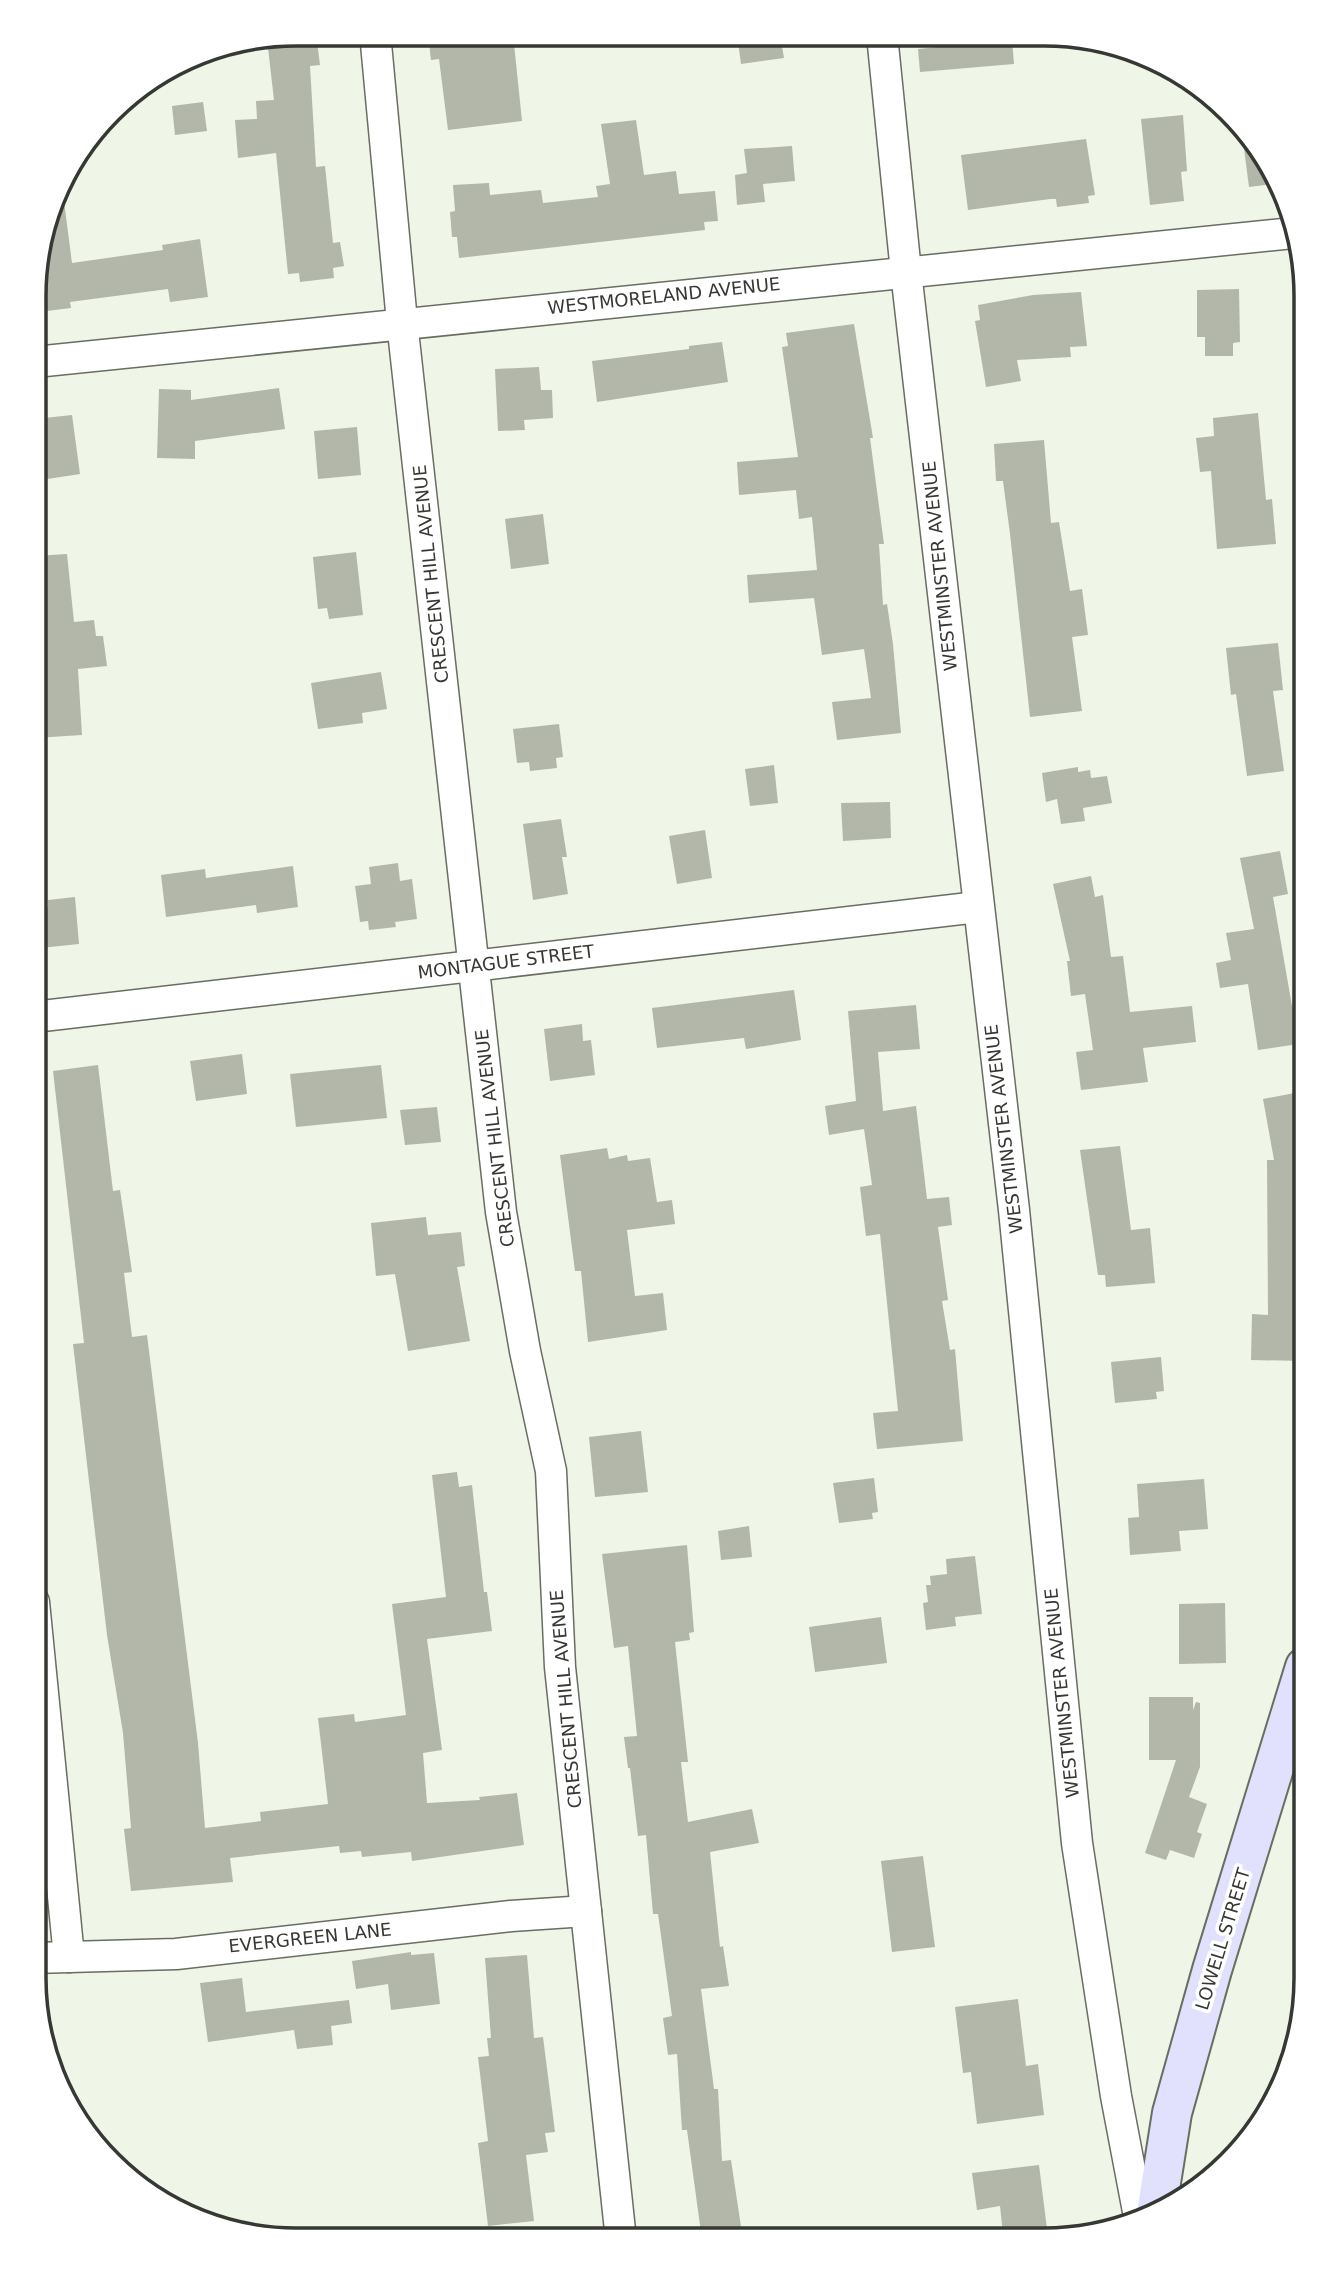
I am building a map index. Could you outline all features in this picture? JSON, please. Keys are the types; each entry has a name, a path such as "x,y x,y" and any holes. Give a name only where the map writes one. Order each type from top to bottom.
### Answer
{"main road":[{"name":"LOWELL STREET","path":"1158,2201 1172,2113 1212,1970 1294,1703"}],"street":[{"name":"CRESCENT HILL AVENUE","path":"376,46 402,323 501,1213 525,1352 551,1471 560,1667 620,2228"},
{"name":"WESTMINSTER AVENUE","path":"884,46 906,272 1014,1209 1077,1843 1116,2096 1138,2210"},
{"name":"WESTMORELAND AVENUE","path":"46,361 1286,234"},
{"name":"MONTAGUE STREET","path":"46,1016 978,906"},
{"path":"46,1723 69,1956"},
{"name":"EVERGREEN LANE","path":"46,1957 176,1954 511,1916 586,1911"}],"building":[{"path":"318,46 320,65 310,66 316,167 325,166 333,243 340,242 344,266 333,268 334,278 300,282 299,273 288,274 276,153 238,158 235,120 257,119 256,101 274,100 268,47"},
{"path":"429,46 514,46 522,121 448,130 439,59 431,60"},
{"path":"739,46 782,46 784,58 741,64"},
{"path":"1013,46 1014,64 920,72 918,49"},
{"path":"203,102 207,131 175,135 172,106"},
{"path":"1183,115 1187,171 1181,172 1184,201 1150,205 1141,119"},
{"path":"636,120 644,175 676,171 679,194 715,191 718,221 704,222 705,230 459,258 457,237 452,237 450,212 455,211 453,185 489,183 490,195 541,190 543,203 598,197 596,186 610,184 601,124"},
{"path":"1086,139 1095,195 1088,196 1089,203 1057,207 1056,199 1050,199 968,210 961,155"},
{"path":"1244,145 1268,185 1249,187"},
{"path":"792,146 795,181 763,184 765,202 737,205 735,175 747,173 744,149"},
{"path":"64,200 72,263 163,250 162,245 200,239 208,297 170,302 168,289 70,302 71,308 46,311 50,246"},
{"path":"1239,289 1240,342 1233,343 1233,356 1205,356 1205,337 1197,337 1197,290"},
{"path":"1081,292 1087,346 1070,347 1071,357 1017,360 1021,381 986,387 975,321 980,320 978,305 1033,295"},
{"path":"854,324 873,438 870,438 884,544 879,544 883,605 887,604 893,644 901,733 837,740 832,702 871,698 864,649 822,655 814,598 749,603 747,575 817,570 812,517 799,519 796,490 739,495 737,462 798,457 782,347 788,346 786,333"},
{"path":"722,342 728,382 597,402 592,361 689,349 689,346"},
{"path":"539,367 541,390 552,390 553,418 524,420 525,430 498,431 495,369"},
{"path":"279,388 285,429 195,441 195,459 157,458 159,389 191,390 191,400"},
{"path":"1258,413 1266,500 1272,499 1276,544 1217,549 1211,471 1200,472 1196,438 1214,436 1213,418"},
{"path":"72,415 80,474 46,479 46,418"},
{"path":"357,427 361,475 318,479 314,431"},
{"path":"1044,440 1051,523 1059,522 1070,591 1082,589 1088,635 1072,637 1082,711 1030,717 1010,534 1003,481 996,481 994,444"},
{"path":"543,514 549,564 511,569 505,519"},
{"path":"356,552 363,615 329,619 327,608 318,609 313,557"},
{"path":"67,554 74,622 94,620 96,636 103,636 107,666 78,669 82,735 46,737 46,555"},
{"path":"1278,643 1283,690 1273,691 1284,771 1247,776 1236,694 1231,695 1226,648"},
{"path":"381,672 387,709 362,713 363,723 318,729 311,683"},
{"path":"559,724 563,757 556,758 557,768 530,771 529,762 517,763 513,729"},
{"path":"774,765 778,803 750,806 745,769"},
{"path":"1078,767 1078,772 1090,770 1091,778 1107,776 1112,803 1083,808 1085,821 1061,824 1057,799 1046,802 1042,773"},
{"path":"890,802 891,838 843,841 841,803"},
{"path":"561,819 567,857 562,857 568,894 533,900 523,824"},
{"path":"705,830 712,878 677,884 669,836"},
{"path":"1280,851 1288,894 1273,897 1294,1006 1294,1045 1258,1050 1248,984 1220,988 1216,963 1231,960 1226,933 1254,929 1240,858"},
{"path":"398,863 400,881 412,879 417,919 395,922 396,927 369,930 368,921 360,922 355,886 371,884 369,867"},
{"path":"293,866 298,907 257,913 256,905 166,917 161,875 205,869 206,878"},
{"path":"1091,876 1095,897 1103,895 1111,957 1123,956 1130,1012 1192,1006 1196,1042 1143,1048 1148,1082 1081,1090 1076,1052 1093,1050 1085,994 1071,996 1067,961 1070,961 1053,884"},
{"path":"75,897 79,944 46,947 48,900"},
{"path":"794,990 801,1040 746,1049 744,1038 657,1048 652,1008"},
{"path":"916,1005 920,1049 878,1052 883,1111 916,1106 927,1199 949,1197 952,1225 938,1227 948,1300 942,1301 950,1350 955,1349 963,1441 877,1449 873,1413 898,1411 880,1234 866,1236 860,1187 872,1185 864,1129 829,1135 825,1106 856,1101 848,1011"},
{"path":"582,1024 583,1041 591,1040 595,1075 550,1081 544,1029"},
{"path":"242,1054 247,1094 196,1101 190,1061"},
{"path":"98,1065 113,1191 120,1190 132,1272 124,1273 132,1337 147,1335 198,1743 205,1828 261,1821 260,1812 328,1804 318,1718 354,1714 355,1722 406,1715 392,1604 446,1597 432,1475 457,1472 459,1487 472,1485 484,1592 487,1592 492,1631 427,1639 442,1750 423,1753 427,1803 480,1800 479,1797 517,1793 524,1845 412,1861 411,1852 362,1857 361,1851 340,1853 339,1846 230,1858 233,1882 131,1891 124,1829 131,1828 123,1733 107,1635 73,1344 84,1343 53,1071"},
{"path":"381,1065 387,1118 296,1127 290,1074"},
{"path":"1294,1093 1294,1361 1251,1360 1252,1314 1268,1315 1267,1160 1274,1160 1263,1099"},
{"path":"437,1107 441,1142 405,1145 400,1110"},
{"path":"1120,1146 1131,1230 1150,1228 1155,1283 1106,1287 1105,1275 1098,1275 1080,1150"},
{"path":"607,1148 609,1159 627,1155 628,1161 650,1158 657,1202 672,1200 675,1224 627,1230 635,1296 663,1293 667,1330 588,1342 581,1271 575,1271 560,1155"},
{"path":"426,1217 428,1235 461,1232 465,1266 457,1267 470,1341 408,1351 395,1274 376,1276 371,1223"},
{"path":"1161,1357 1164,1391 1156,1392 1157,1399 1115,1403 1111,1362"},
{"path":"641,1431 648,1492 595,1497 589,1437"},
{"path":"874,1478 878,1512 872,1513 873,1519 839,1523 833,1483"},
{"path":"1204,1479 1208,1529 1179,1531 1181,1551 1130,1555 1128,1518 1139,1517 1137,1484"},
{"path":"749,1526 752,1557 721,1560 718,1531"},
{"path":"687,1545 694,1632 689,1633 690,1640 675,1642 688,1762 681,1762 688,1822 752,1809 759,1843 710,1852 720,1947 723,1946 729,1986 701,1989 714,2089 718,2089 722,2161 731,2160 741,2228 700,2228 687,2130 682,2130 677,2054 668,2055 663,2018 672,2016 658,1914 653,1914 646,1835 638,1836 624,1737 637,1736 628,1646 614,1648 602,1554"},
{"path":"975,1556 982,1614 955,1617 956,1626 926,1630 923,1603 928,1602 926,1585 931,1585 930,1576 947,1574 946,1559"},
{"path":"1225,1603 1226,1663 1179,1664 1179,1604"},
{"path":"881,1617 887,1663 815,1672 809,1627"},
{"path":"1149,1697 1193,1697 1193,1710 1196,1702 1200,1703 1200,1767 1189,1797 1207,1804 1197,1832 1202,1834 1194,1858 1170,1850 1166,1860 1145,1853 1176,1760 1149,1760"},
{"path":"923,1856 935,1947 892,1952 881,1861"},
{"path":"411,1952 411,1955 434,1953 440,2004 391,2010 388,1984 356,1989 352,1961"},
{"path":"527,1955 534,2038 543,2037 555,2132 545,2133 548,2152 526,2155 534,2221 488,2226 478,2143 488,2141 478,2057 489,2056 487,2038 491,2038 485,1958"},
{"path":"242,1978 246,2012 349,2000 352,2023 331,2026 333,2045 297,2049 294,2030 208,2042 200,1983"},
{"path":"1018,1999 1026,2066 1038,2064 1044,2115 977,2124 971,2072 963,2073 955,2007"},
{"path":"1039,2165 1047,2228 1002,2228 1000,2206 977,2210 972,2173"}]}
